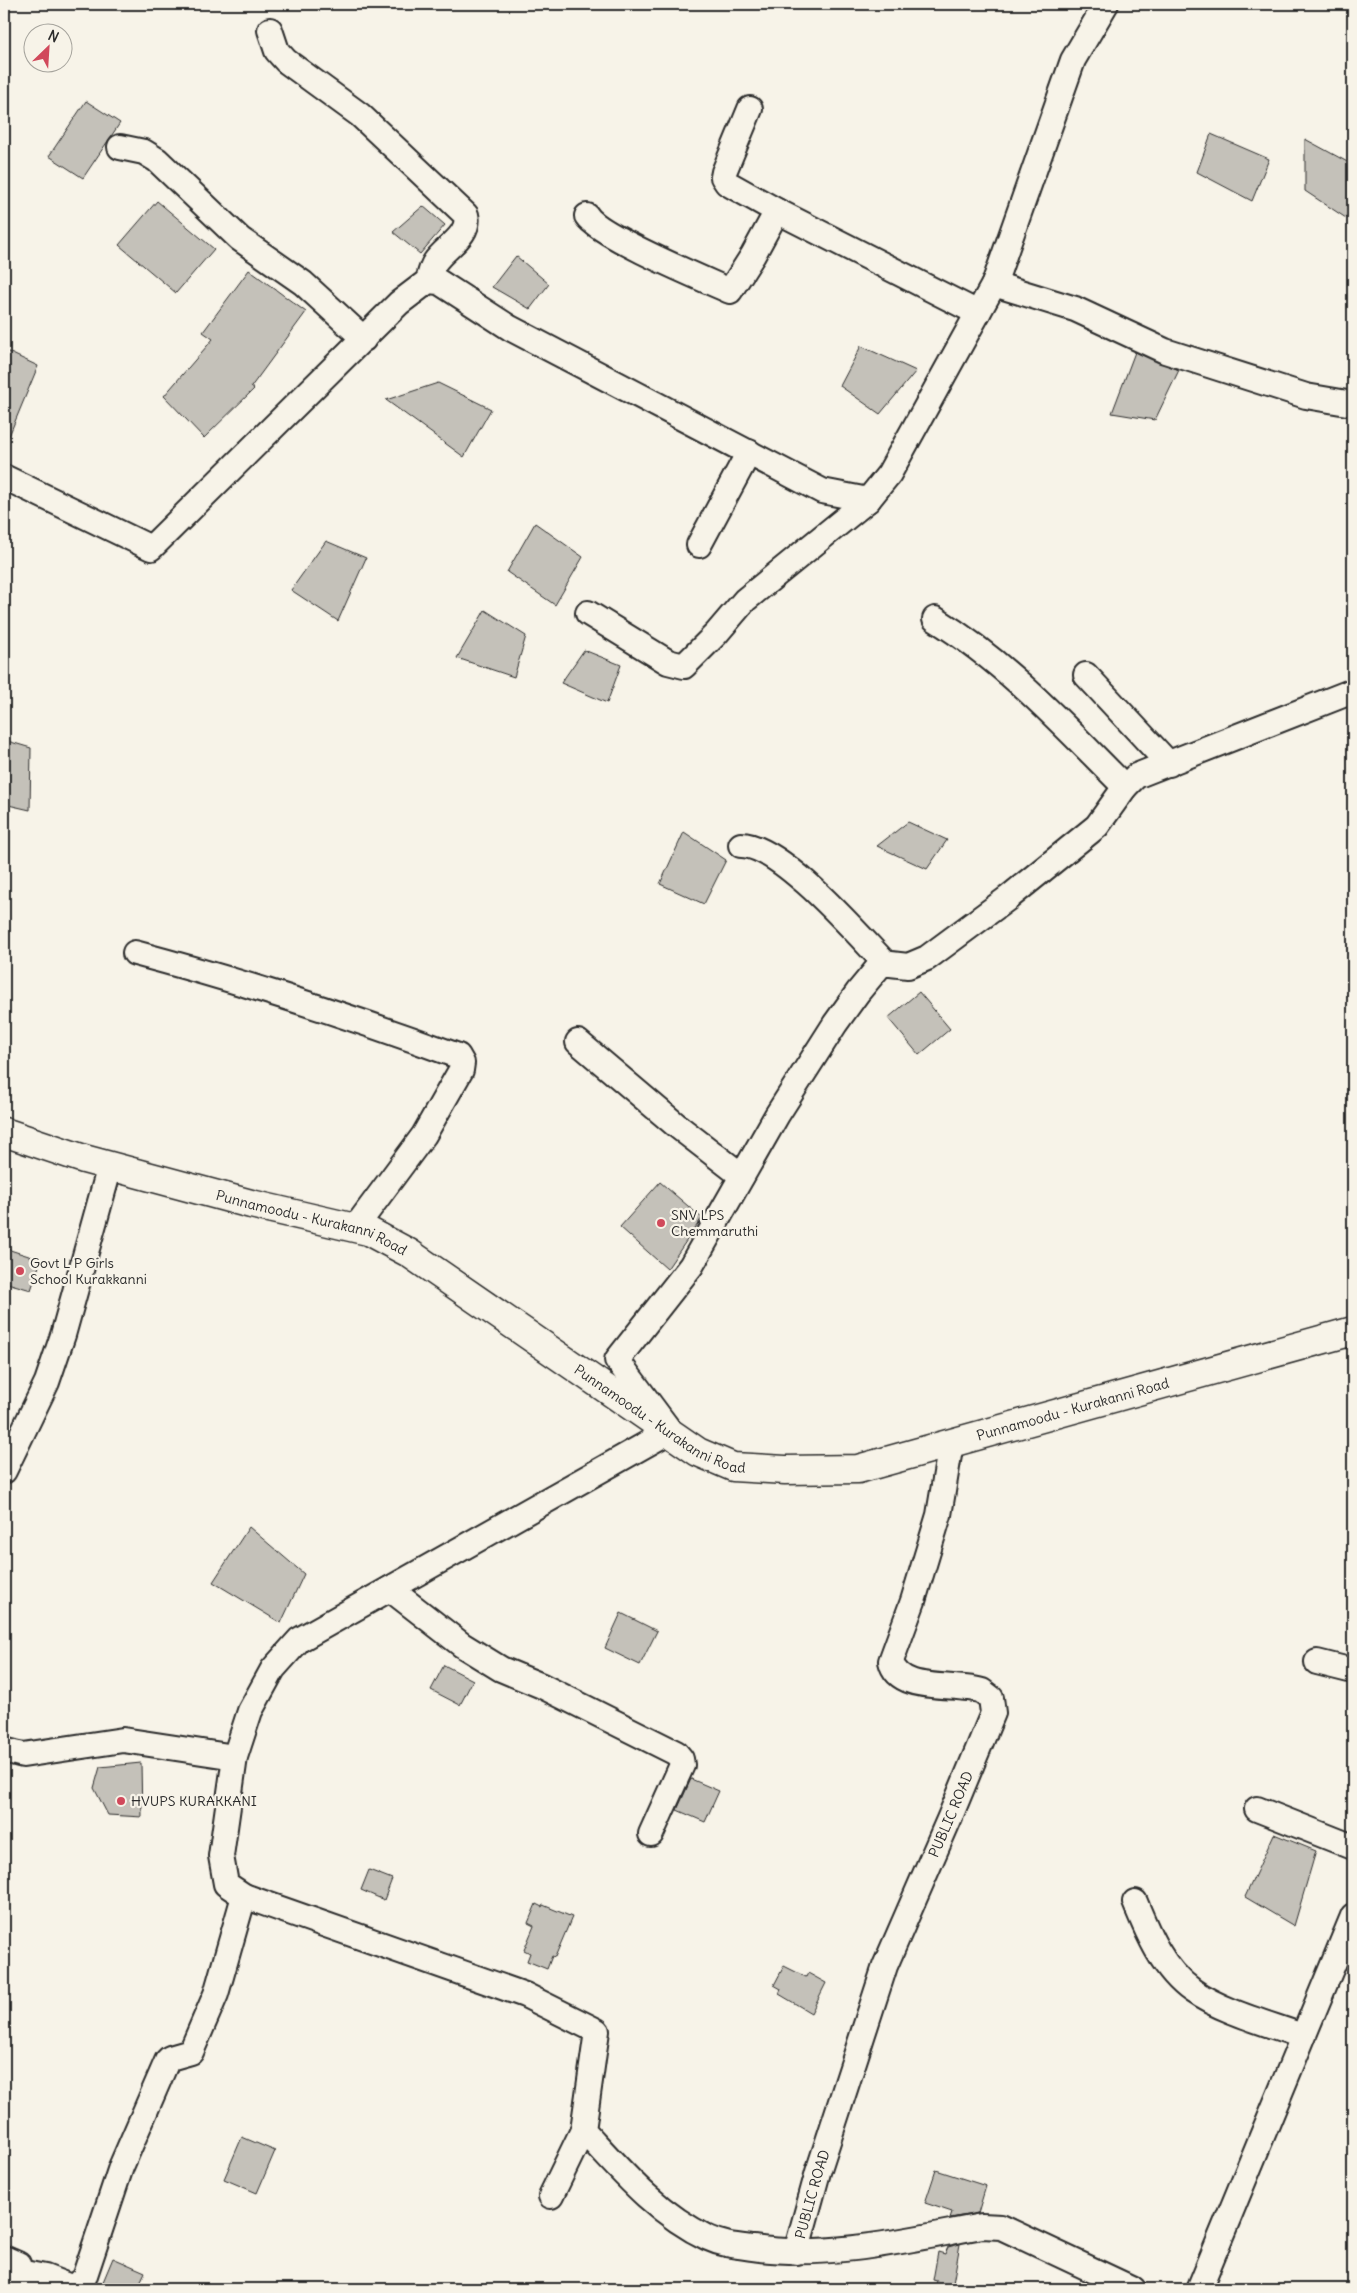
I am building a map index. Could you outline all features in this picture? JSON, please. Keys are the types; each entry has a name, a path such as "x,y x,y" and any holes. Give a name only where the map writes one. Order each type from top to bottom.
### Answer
{"main road":[{"name":"Punnamoodu - Kurakanni Road","path":"4,1132 110,1166 251,1204 368,1231 409,1253 698,1452 734,1467 785,1470 858,1469 1353,1331"}],"street":[{"path":"588,613 668,662 684,666 716,634 745,600 868,500 889,474 994,284 1073,60 1106,4"},
{"path":"4,477 151,548 399,303 428,281 434,264 466,229 468,222 466,215 360,115 286,61 277,51 270,30"},
{"path":"750,109 723,177 727,183 777,211 978,314"},
{"path":"120,148 132,148 144,152 157,160 240,239 302,283 364,339"},
{"path":"587,216 595,224 632,245 730,291 753,255 777,211"},
{"path":"428,281 439,282 510,328 822,491 868,500"},
{"path":"994,284 1075,309 1165,351 1306,396 1353,404"},
{"path":"699,545 749,452"},
{"path":"935,619 968,640 999,664 1125,787"},
{"path":"1086,675 1169,764"},
{"path":"550,2196 583,2130 596,2031 525,1995 244,1896 226,1884 221,1856 235,1757 250,1711 273,1669 299,1640 670,1431 617,1360 691,1266 777,1115 835,1024 882,963 908,966 927,958 1008,898 1097,826 1125,787 1136,776 1353,691"},
{"path":"741,845 758,848 818,892 886,964"},
{"path":"135,953 220,976 361,1020 458,1056 462,1063 461,1070 424,1136 355,1228"},
{"path":"578,1042 676,1125 742,1176"},
{"path":"4,1471 48,1382 110,1166"},
{"name":"PUBLIC ROAD","path":"796,2252 818,2172 885,1966 950,1818 993,1713 991,1698 982,1691 910,1682 896,1672 891,1661 908,1618 939,1515 951,1443"},
{"path":"390,1589 462,1645 501,1669 542,1686 676,1753 682,1765 651,1834"},
{"path":"1317,1662 1353,1671"},
{"path":"4,1750 23,1754 123,1740 235,1757"},
{"path":"1257,1809 1353,1847"},
{"path":"13,2273 45,2277 68,2286 75,2286 84,2278 118,2175 167,2061 170,2058 191,2052 216,1994 244,1896"},
{"path":"1135,1902 1150,1938 1171,1970 1192,1990 1212,2002 1302,2036"},
{"path":"1199,2289 1353,1916"},
{"path":"583,2130 641,2193 677,2220 700,2234 732,2246 796,2252 862,2247 982,2226 1001,2227 1133,2289"}],"building":[{"path":"86,101 120,123 83,178 49,156"},
{"path":"1211,134 1269,159 1252,201 1197,172"},
{"path":"1305,139 1353,165 1353,196 1346,218 1305,191"},
{"path":"157,201 214,249 176,293 119,245"},
{"path":"423,206 445,225 420,254 393,232"},
{"path":"516,256 549,284 530,309 492,287"},
{"path":"249,270 306,312 251,387 254,389 204,438 164,396 213,339 203,332"},
{"path":"861,346 916,371 880,414 840,386"},
{"path":"4,350 38,366 4,448"},
{"path":"1135,352 1179,370 1155,420 1112,413"},
{"path":"438,383 491,409 464,457 386,400"},
{"path":"535,523 583,557 555,605 507,572"},
{"path":"326,541 366,558 338,621 291,590"},
{"path":"485,610 526,636 514,677 457,658"},
{"path":"584,650 621,665 607,703 561,683"},
{"path":"4,740 31,748 30,810 4,804"},
{"path":"908,822 947,840 927,869 877,846"},
{"path":"684,832 726,860 704,904 660,884"},
{"path":"919,992 950,1029 919,1055 888,1018"},
{"name":"SNV LPS Chemmaruthi","path":"660,1182 702,1218 667,1269 620,1227"},
{"name":"Govt L P Girls School Kurakkanni","path":"4,1248 41,1260 31,1290 4,1282"},
{"path":"249,1527 304,1574 281,1623 213,1582"},
{"path":"621,1613 657,1631 640,1665 605,1648"},
{"path":"444,1665 473,1680 460,1705 431,1690"},
{"name":"HVUPS KURAKKANI","path":"141,1763 142,1817 108,1815 94,1788 100,1767"},
{"path":"691,1779 719,1791 705,1822 677,1810"},
{"path":"1274,1834 1316,1851 1294,1926 1245,1897"},
{"path":"369,1870 392,1879 384,1900 361,1890"},
{"path":"536,1904 572,1917 555,1957 552,1956 547,1969 527,1961 530,1953 524,1950 534,1926 528,1923"},
{"path":"784,1966 806,1977 808,1973 826,1983 811,2013 779,1994 781,1989 774,1985"},
{"path":"242,2137 275,2151 257,2193 224,2179"},
{"path":"936,2170 986,2186 978,2213 950,2218 952,2212 925,2203"},
{"path":"960,2244 952,2289 934,2289 937,2281 933,2280 938,2252 945,2254 948,2247"},
{"path":"113,2258 145,2272 137,2289 100,2289"}],"place":[{"name":"SNV LPS Chemmaruthi","path":"661,1223"},
{"name":"Govt L P Girls School Kurakkanni","path":"20,1271"},
{"name":"HVUPS KURAKKANI","path":"121,1801"}]}
